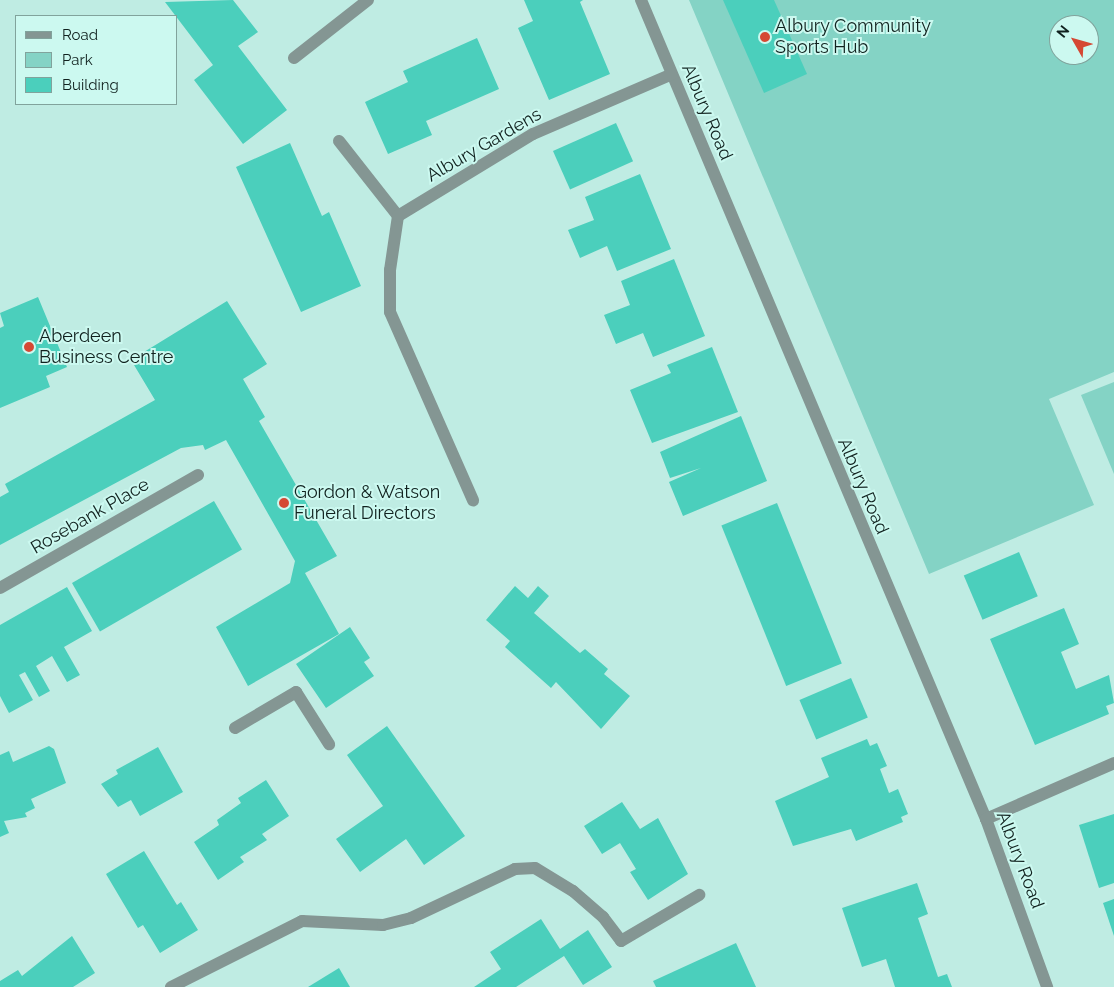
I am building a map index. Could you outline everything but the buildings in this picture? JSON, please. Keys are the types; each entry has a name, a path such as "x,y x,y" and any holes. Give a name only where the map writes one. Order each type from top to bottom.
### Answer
{"street":[{"path":"294,58 368,0"},
{"name":"Albury Road","path":"642,0 986,819 1047,987"},
{"name":"Albury Gardens","path":"398,216 533,134 672,74"},
{"path":"338,141 398,216 390,270 390,312 473,500"},
{"name":"Rosebank Place","path":"0,588 198,475"},
{"path":"235,728 296,692 329,744"},
{"path":"986,819 1114,764"},
{"path":"171,987 302,921 383,925 411,918 515,869 535,868 560,882 604,917 621,941 699,895"}],"green space":[{"path":"689,0 1114,0 1114,372 1049,399 1094,505 929,574"},
{"path":"1114,382 1114,474 1081,395"}],"place":[{"name":"Albury Community Sports Hub","path":"765,37"},
{"name":"Aberdeen Business Centre","path":"29,347"},
{"name":"Gordon & Watson Funeral Directors","path":"284,503"}]}
